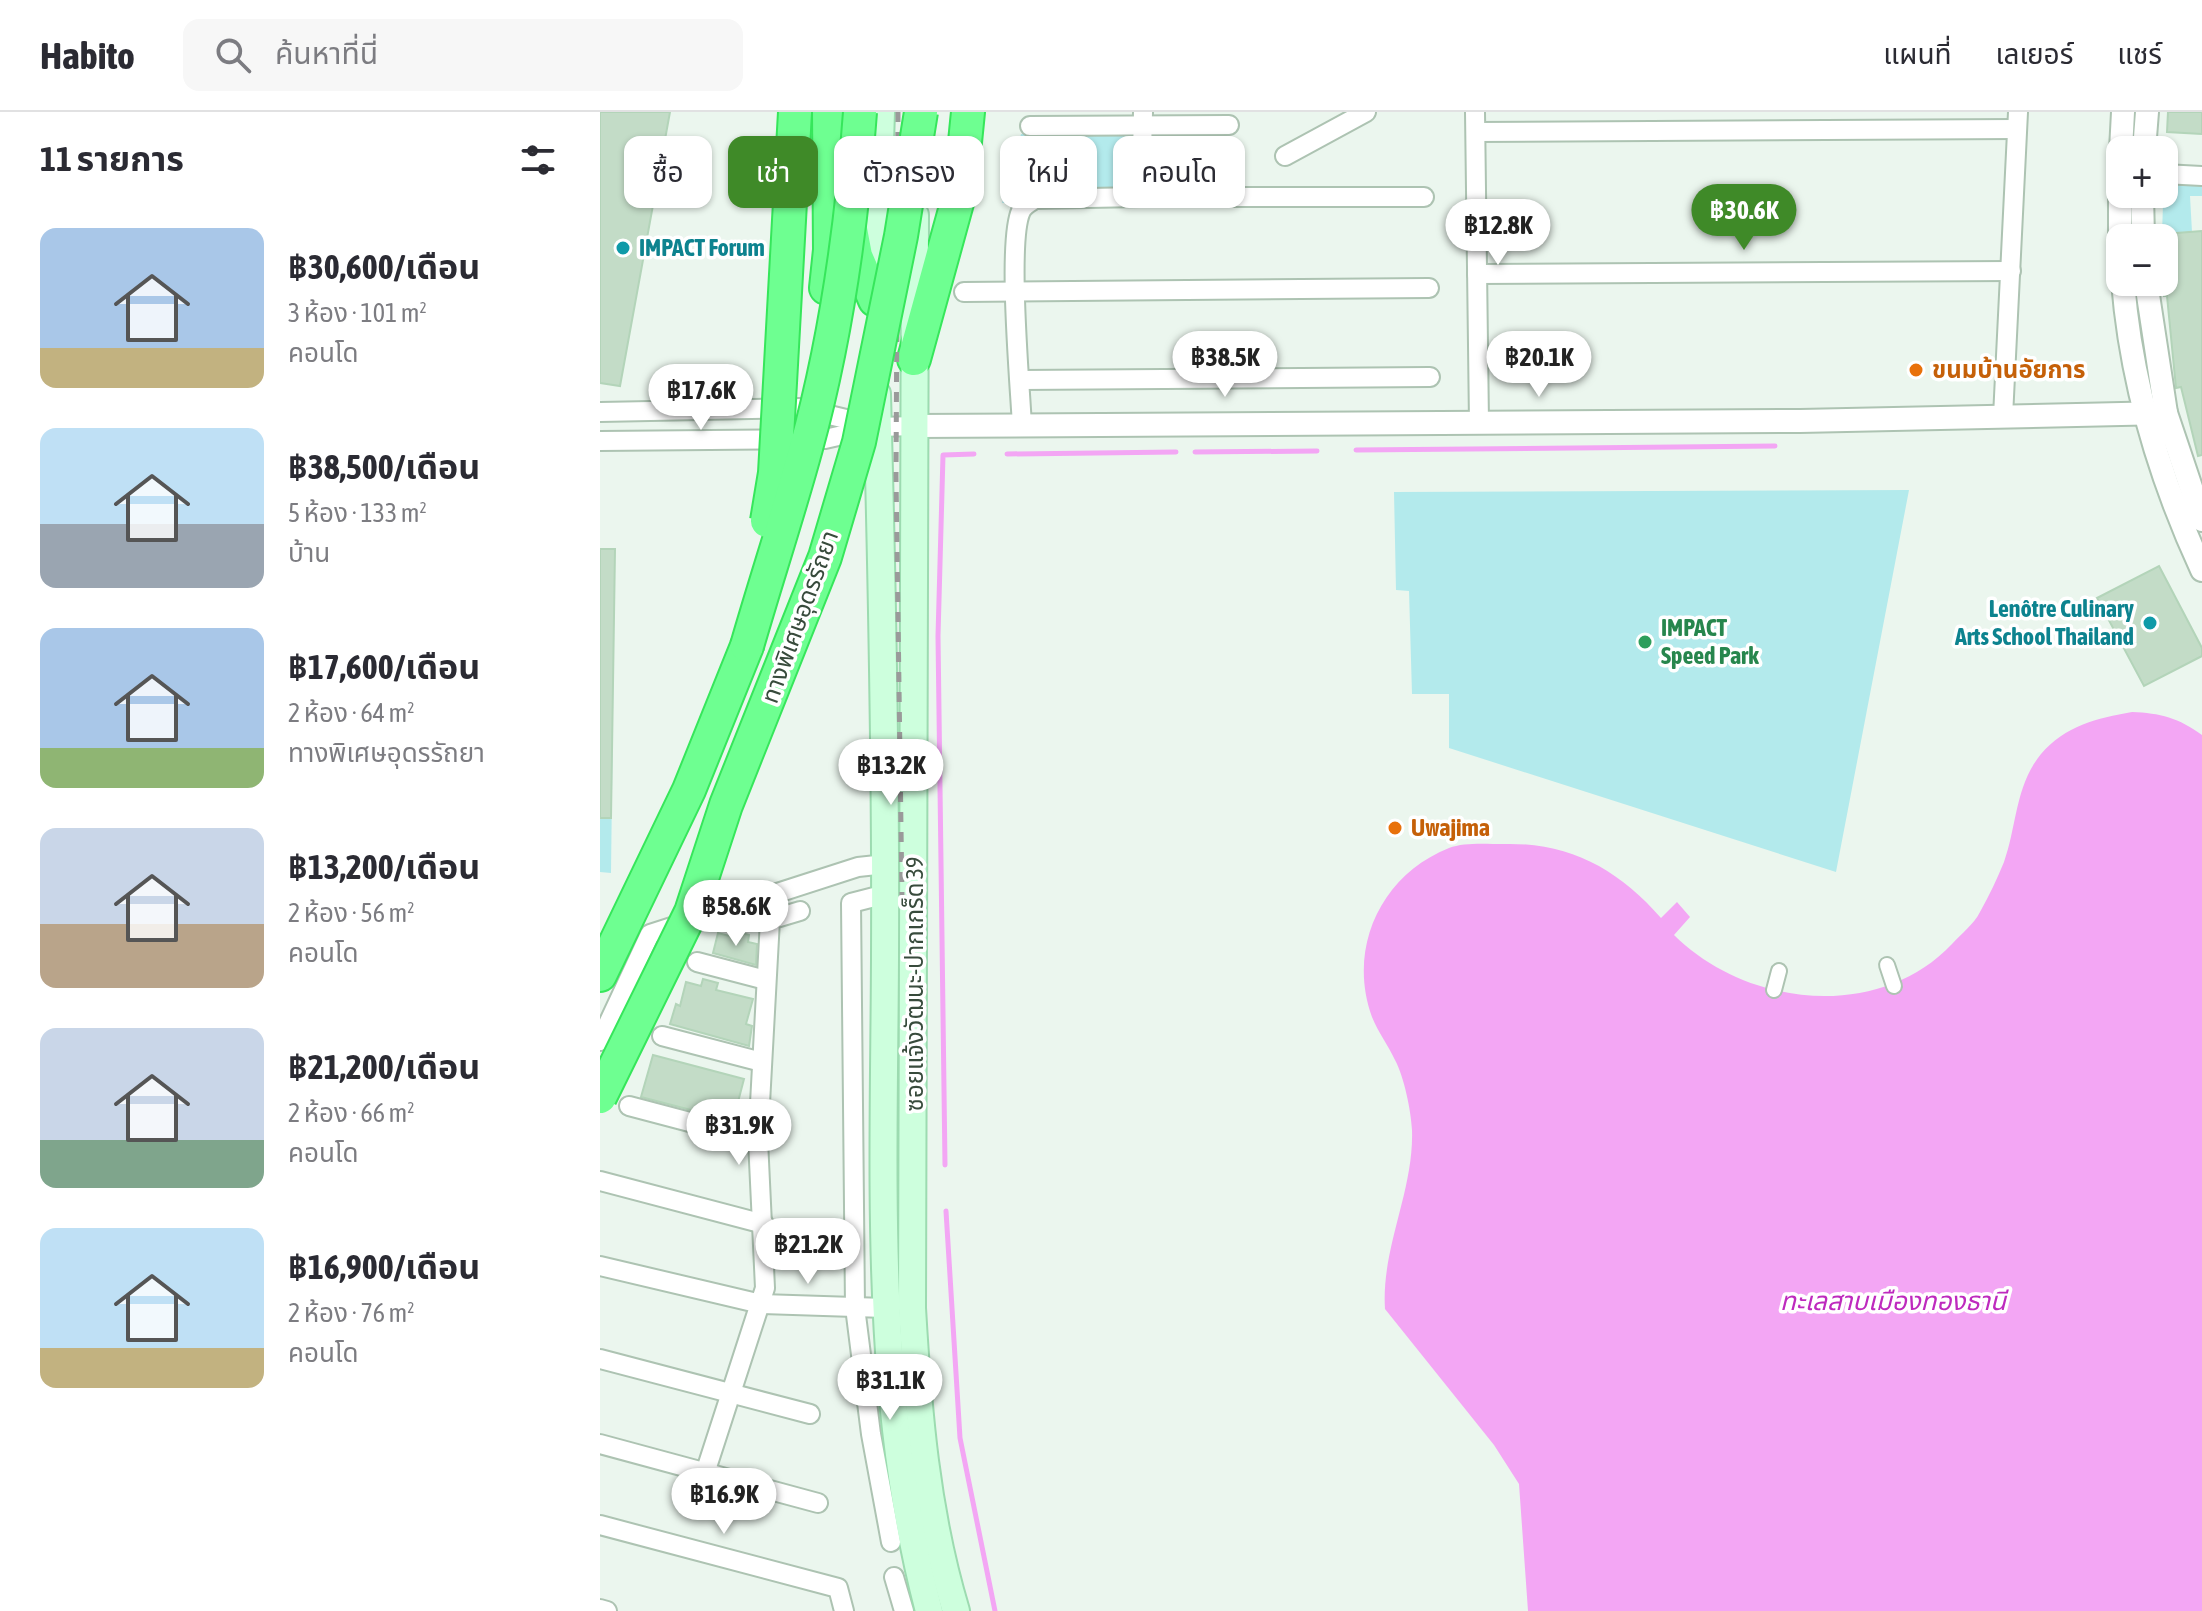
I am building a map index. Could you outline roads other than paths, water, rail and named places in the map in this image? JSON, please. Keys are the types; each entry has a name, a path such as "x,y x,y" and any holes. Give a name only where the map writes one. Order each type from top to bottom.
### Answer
{"highway":[{"path":"747,646 775,473 795,112"},
{"path":"800,408 820,335 830,250 832,155 829,112"},
{"name":"ทางพิเศษอุดรรัถยา","path":"600,975 689,790 747,646 807,446 832,331 854,195 860,112"},
{"name":"ทางพิเศษอุดรรัถยา","path":"615,1102 691,912 726,805 825,557 859,442 901,236 918,112"},
{"path":"914,359 960,192 968,112"},
{"path":"832,155 856,256 875,300"}],"main road":[{"name":"ซอยแจ้งวัฒนะ-ปากเกร็ด 39","path":"881,112 875,300 886,864 885,1308 907,1505 929,1611"},
{"name":"ซอยแจ้งวัฒนะ-ปากเกร็ด 39","path":"918,112 914,359 912,1308 919,1431 941,1562 956,1611"}],"street":[{"path":"1285,156 1366,112"},
{"path":"1475,112 1479,423"},
{"path":"2122,136 2123,112"},
{"path":"2145,136 2147,112"},
{"path":"1030,126 1143,118 1229,125"},
{"path":"1476,132 2017,121 2003,417"},
{"path":"2178,175 2202,176"},
{"path":"1245,197 1424,197"},
{"path":"1022,426 1016,294 1018,221 1023,207 1035,199 1113,198"},
{"path":"1477,274 2011,271"},
{"path":"964,292 1016,294 1429,288"},
{"path":"2125,296 2143,415 2165,487 2202,570"},
{"path":"2148,296 2166,413 2202,520"},
{"path":"1020,380 1430,377"},
{"path":"600,412 800,408 878,427"},
{"path":"600,441 825,439 878,427 915,426 1479,423 2166,413"},
{"path":"600,1041 650,934 858,867 886,864"},
{"path":"886,894 851,903 855,1307 871,1434 891,1542"},
{"path":"706,1470 765,1288 758,1140 770,920 800,911"},
{"path":"697,962 766,980"},
{"path":"1887,965 1894,986"},
{"path":"1774,990 1779,971"},
{"path":"662,1036 762,1062"},
{"path":"615,1102 758,1140"},
{"path":"600,1181 764,1224"},
{"path":"600,1266 761,1304 885,1308"},
{"path":"600,1359 810,1414"},
{"path":"600,1444 706,1470 818,1503"},
{"path":"600,1525 838,1588 844,1611"},
{"path":"894,1577 904,1611"},
{"path":"600,1609 607,1611"}],"water":[{"name":"ทะเลสาบเมืองทองธานี","path":"2132,712 2169,718 2202,735 2202,1611 1528,1611 1519,1484 1494,1445 1385,1309 1388,1264 1408,1175 1412,1130 1401,1075 1372,1017 1365,991 1367,940 1388,895 1425,860 1455,846 1503,844 1549,848 1591,862 1610,873 1661,918 1677,902 1690,917 1674,935 1704,959 1738,978 1775,990 1813,996 1851,994 1888,986 1922,969 1952,944 1977,916 2004,862 2021,793 2032,766 2041,754 2071,730 2106,717"}],"waterway":[{"path":"1356,450 1775,446"},
{"path":"1195,452 1317,451"},
{"path":"1007,454 1176,452"},
{"path":"945,1165 938,636 943,455 974,454"},
{"path":"946,1211 960,1438 995,1611"}],"railway":[{"path":"898,112 896,476 902,898"}],"place":[{"name":"IMPACT Forum","path":"623,248"},
{"name":"ขนมบ้านอัยการ","path":"1916,370"},
{"name":"Lenôtre Culinary Arts School Thailand","path":"2150,623"},
{"name":"IMPACT Speed Park","path":"1645,642"},
{"name":"Uwajima","path":"1395,828"}]}
